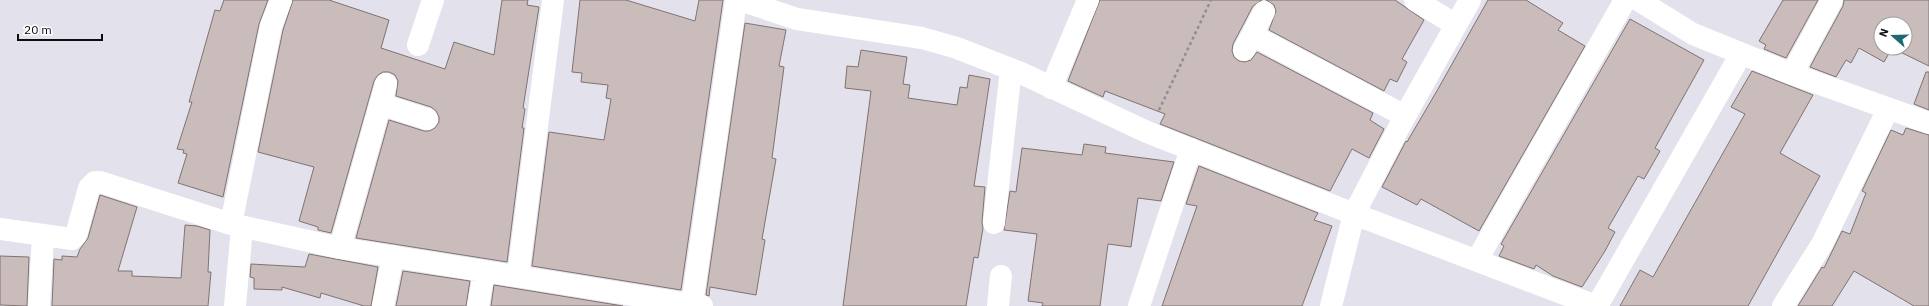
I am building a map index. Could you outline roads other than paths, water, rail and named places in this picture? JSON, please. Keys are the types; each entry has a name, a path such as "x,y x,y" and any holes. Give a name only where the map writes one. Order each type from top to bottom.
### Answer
{"street":[{"path":"235,306 236,226 271,26 281,0"},
{"path":"418,45 432,0"},
{"path":"518,276 553,0"},
{"path":"0,229 72,239 76,235 89,188 94,182 100,182 236,226 340,248 484,272 518,276 586,298 697,305 736,0"},
{"path":"740,0 797,19 922,38 957,48 1011,69 1147,132 1354,214 1477,260 1557,299 1596,306 1741,54"},
{"path":"1051,88 1088,0"},
{"path":"1415,0 1456,25"},
{"path":"1331,306 1354,214 1405,116 1470,0"},
{"path":"1477,260 1625,0"},
{"path":"1638,0 1693,34 1792,74 1929,123"},
{"path":"1792,74 1832,0"},
{"path":"1264,12 1248,43 1405,116"},
{"path":"994,223 1011,69"},
{"path":"340,248 383,94 427,118"},
{"path":"1783,306 1822,244 1888,109"},
{"path":"1139,306 1191,149"},
{"path":"39,306 43,236"},
{"path":"383,306 394,256"},
{"path":"478,306 484,272"},
{"path":"998,306 1001,276"}]}
